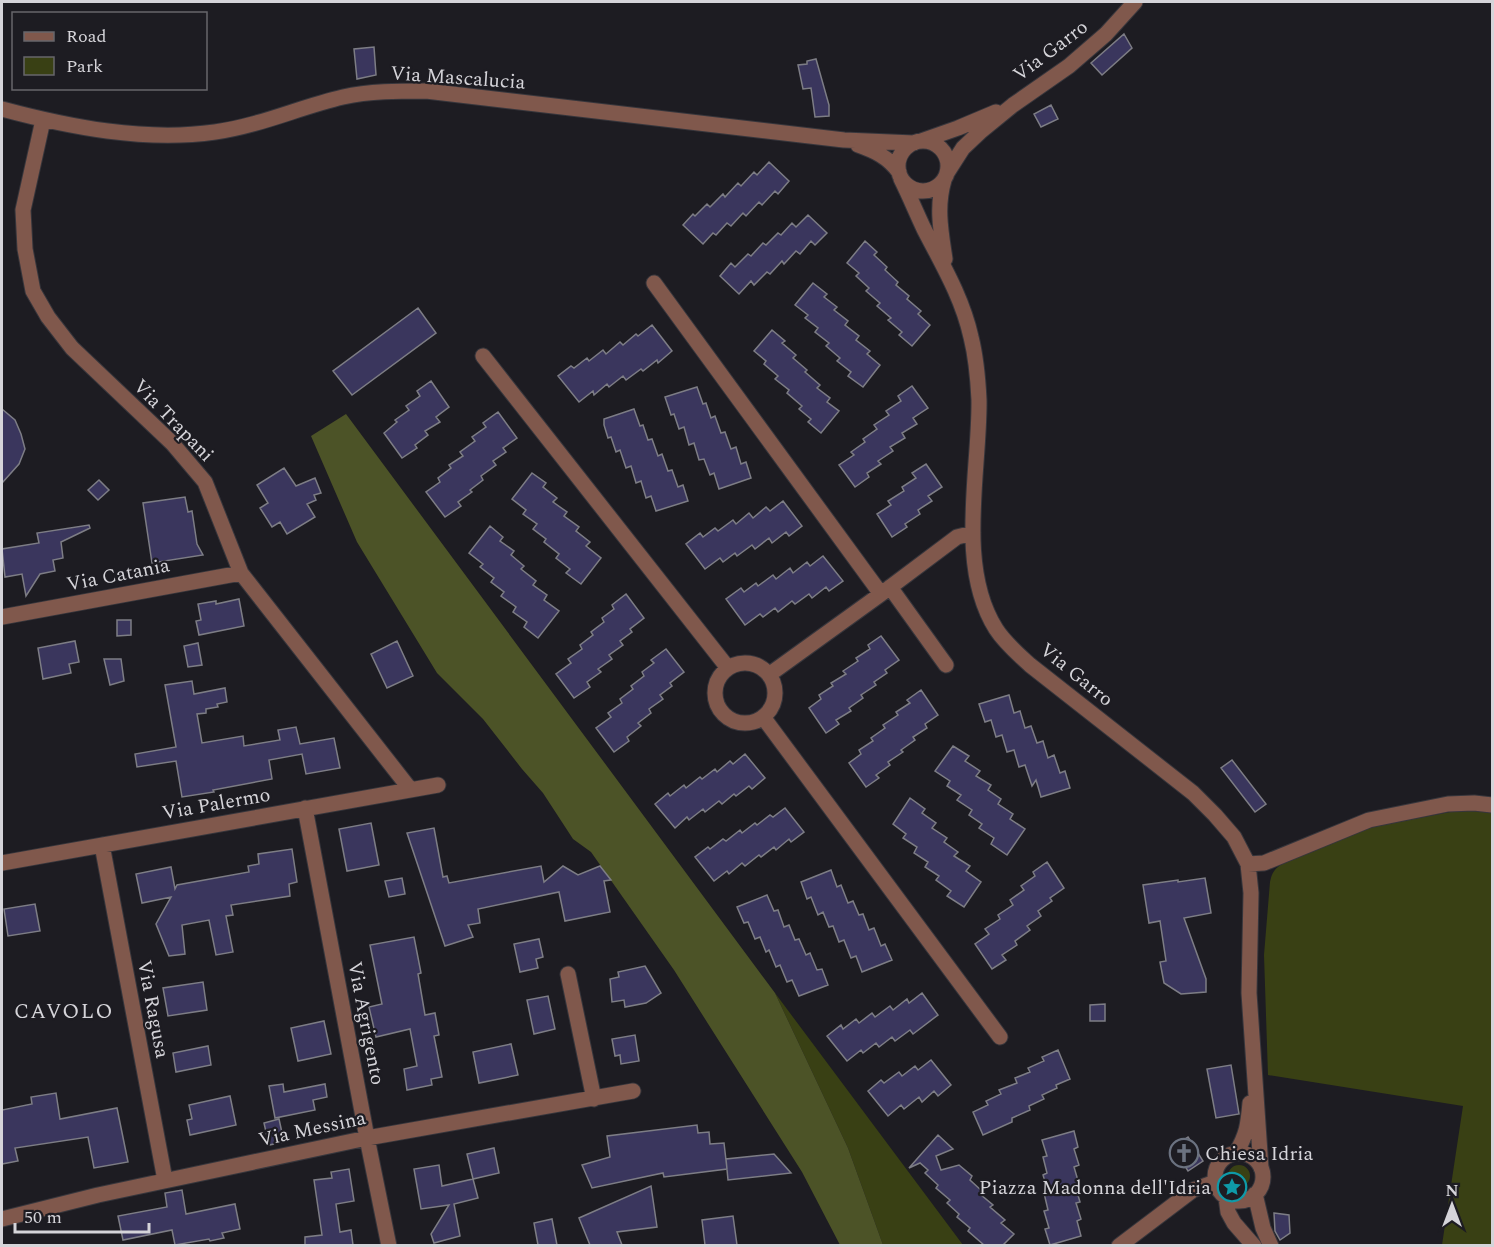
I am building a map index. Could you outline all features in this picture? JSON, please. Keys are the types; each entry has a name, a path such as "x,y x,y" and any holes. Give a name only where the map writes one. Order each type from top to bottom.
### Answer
{"street":[{"name":"Via Garro","path":"1013,105 1069,66 1106,34 1135,2"},
{"name":"Via Mascalucia","path":"2,109 43,120 125,133 183,135 246,126 343,97 397,91 426,92 844,140"},
{"path":"947,271 924,229 900,175 898,164 900,156 916,142 958,128 1013,105"},
{"path":"844,140 878,152 892,163 909,187 920,191 932,190 939,186 946,177 963,148 1013,105"},
{"name":"Via Trapani","path":"43,120 23,210 25,249 33,291 48,317 72,348 172,443 204,482 241,573 410,789"},
{"path":"844,140 930,142 945,154 948,161 946,177 940,193 939,210 947,271"},
{"name":"Via Garro","path":"947,271 963,307 976,370 979,400 973,533 976,568 986,610 996,629 1030,665 1193,793 1234,837 1248,864 1251,893 1249,993 1261,1168"},
{"path":"654,283 886,590 946,665"},
{"path":"483,356 728,668"},
{"path":"770,674 957,537 973,533"},
{"name":"Via Catania","path":"2,617 241,573"},
{"path":"743,662 750,663 758,665 770,674 775,685 776,697 772,708 758,721 744,723 730,719 720,710 715,698 716,684 728,668 743,662"},
{"path":"763,717 1000,1037"},
{"name":"Via Palermo","path":"2,863 438,784"},
{"path":"1248,864 1264,863 1369,820 1448,804 1492,805"},
{"name":"Via Agrigento","path":"305,808 389,1245"},
{"name":"Via Ragusa","path":"102,845 165,1180"},
{"path":"568,974 594,1099"},
{"name":"Via Garro","path":"1236,1154 1245,1138 1248,1125 1253,1067"},
{"name":"Via Messina","path":"2,1219 165,1180 367,1138 633,1091"},
{"path":"1243,1154 1251,1156 1261,1168 1263,1177 1261,1186 1255,1194 1241,1201 1226,1197 1215,1182 1217,1167 1228,1156 1243,1154"},
{"path":"1119,1245 1193,1190 1215,1182"},
{"path":"1255,1194 1263,1228 1270,1245"},
{"path":"1226,1197 1228,1212 1234,1223 1254,1245"}],"green space":[{"path":"346,414 775,993 848,1148 883,1245 840,1245 802,1172 674,970 591,852 573,839 543,793 483,719 437,673 357,542 311,436"},
{"path":"1461,810 1492,812 1492,1245 1442,1245 1463,1106 1268,1075 1264,955 1270,882 1274,871 1284,863 1359,829"},
{"path":"775,993 963,1245 883,1245 848,1148"},
{"path":"1239,1165 1249,1172 1250,1176 1243,1186 1239,1187 1229,1180 1228,1176 1235,1166"}],"building":[{"path":"1124,34 1132,48 1102,75 1091,63"},
{"path":"374,47 376,75 357,79 354,49"},
{"path":"816,59 829,105 829,116 815,117 811,88 803,89 798,65 807,64 807,61"},
{"path":"1051,105 1058,119 1041,127 1034,114"},
{"path":"769,162 789,181 778,194 775,191 762,205 759,202 746,216 743,213 731,226 727,223 703,244 683,225 707,204 710,207 723,194 725,197 738,183 741,186 754,172 757,175"},
{"path":"808,215 827,233 815,245 811,241 800,254 796,251 784,264 782,261 770,274 767,272 754,285 751,281 739,294 720,276 731,263 735,267 748,254 751,256 763,243 766,245 778,233 781,235 792,223 796,227"},
{"path":"865,241 877,252 874,255 898,282 896,285 909,296 907,299 921,311 918,314 930,325 912,346 899,335 902,332 888,320 891,318 877,306 880,303 866,291 869,288 856,276 859,273 847,263"},
{"path":"813,283 827,294 824,297 837,307 834,310 848,321 845,325 859,336 856,340 870,351 867,354 880,365 863,387 848,376 851,372 837,361 840,358 826,346 829,343 815,332 818,328 805,318 808,315 795,305"},
{"path":"418,308 436,333 352,395 333,371"},
{"path":"652,325 672,351 658,363 657,360 626,380 623,376 609,387 607,384 594,395 593,391 579,402 558,376 587,358 589,361 603,350 606,354 620,342 623,345"},
{"path":"772,330 796,355 793,358 807,370 805,372 820,385 817,388 830,398 827,402 839,411 821,433 808,422 811,419 799,409 802,406 787,393 789,390 775,379 778,376 754,351"},
{"path":"431,381 449,407 436,417 440,422 425,431 428,435 415,445 417,448 402,458 384,433 397,422 395,420 409,410 406,406 420,396 417,391"},
{"path":"912,386 928,408 913,418 917,424 902,433 905,438 890,447 893,451 878,461 881,464 867,473 869,477 855,487 839,465 854,455 851,452 877,429 874,425 889,415 886,411 901,401 898,396"},
{"path":"697,387 711,418 715,416 721,433 725,432 731,449 736,447 741,464 746,462 751,478 719,489 714,473 710,475 704,459 699,460 694,443 689,445 684,427 679,429 665,397"},
{"path":"2,409 15,420 25,449 19,464 2,483"},
{"path":"634,409 648,440 652,439 658,456 662,454 668,471 672,470 678,487 683,485 688,501 656,511 651,496 646,498 641,481 636,483 631,466 626,468 620,450 616,452 611,437 608,438 604,419"},
{"path":"498,412 517,438 503,448 506,452 493,461 496,465 481,476 483,480 470,490 472,492 458,502 461,506 445,517 426,492 440,482 438,478 451,468 449,465 463,456 460,452 475,441 472,437 486,427 483,423"},
{"path":"926,464 942,487 928,496 932,501 918,510 920,514 905,524 907,527 892,537 877,514 891,505 888,501 904,491 902,487 916,478 912,473"},
{"path":"284,468 296,486 315,478 321,493 314,495 316,500 307,504 315,517 287,534 280,522 272,527 260,508 268,503 257,485"},
{"path":"532,473 546,483 543,487 557,498 553,502 567,512 564,516 579,527 576,531 590,542 586,546 601,558 581,584 566,573 570,569 556,558 559,554 544,542 546,539 533,529 537,524 523,514 526,510 512,499"},
{"path":"99,480 109,490 98,500 88,490"},
{"path":"185,497 188,512 192,511 197,544 203,555 152,563 143,503"},
{"path":"783,501 802,526 789,536 786,532 772,543 769,538 755,549 752,545 737,556 735,553 723,562 720,558 705,569 686,544 700,533 703,537 715,528 718,531 733,520 736,524 749,513 753,518 766,507 770,511"},
{"path":"89,525 90,528 61,542 63,558 53,560 55,571 40,574 26,596 22,574 5,577 2,549 39,543 37,533"},
{"path":"490,526 503,537 500,541 514,551 511,555 524,566 521,569 536,581 533,585 547,595 544,600 559,611 538,638 524,627 527,622 513,612 516,607 501,596 504,592 491,582 494,578 480,567 483,564 469,553"},
{"path":"823,556 843,581 829,591 826,587 812,598 809,594 795,604 792,601 778,612 775,608 763,617 760,614 745,625 726,599 741,588 744,592 756,583 758,586 773,575 776,579 790,568 793,573 807,562 810,566"},
{"path":"626,594 644,618 630,629 632,632 620,641 623,645 609,655 612,659 598,669 601,672 587,682 590,687 574,698 556,674 571,663 568,659 582,649 580,645 593,635 591,632 604,622 602,618 614,609 612,605"},
{"path":"239,599 244,626 199,635 196,621 201,620 198,604 216,601 216,604"},
{"path":"117,620 131,620 131,635 117,636"},
{"path":"881,636 899,660 885,670 887,673 874,682 876,685 861,695 863,698 849,708 851,711 836,720 839,724 826,733 809,708 821,699 819,695 833,686 831,683 846,674 843,671 858,661 856,658 870,649 868,645"},
{"path":"75,641 79,662 69,664 71,673 43,679 38,648"},
{"path":"397,641 413,676 387,688 371,654"},
{"path":"198,643 202,665 188,667 184,646"},
{"path":"666,649 684,672 670,683 672,686 660,695 663,699 649,709 651,713 638,723 641,726 627,737 629,741 614,752 596,728 611,717 608,713 622,703 620,699 644,676 642,672 654,663 651,660"},
{"path":"104,659 121,659 124,681 110,685"},
{"path":"192,681 194,694 225,688 227,702 217,704 218,707 206,709 206,713 197,714 202,743 243,736 244,746 280,740 278,730 296,727 300,744 334,738 340,768 306,774 302,754 269,760 272,779 182,797 176,761 137,767 135,754 176,747 165,685"},
{"path":"921,690 938,715 925,724 927,728 913,737 915,740 901,750 903,752 888,762 890,765 876,775 879,778 866,787 849,763 861,754 859,750 873,741 871,738 885,728 883,725 898,715 896,712 910,703 907,700"},
{"path":"1009,695 1014,713 1020,711 1025,728 1031,726 1037,743 1043,741 1048,758 1054,755 1060,773 1065,771 1070,788 1041,797 1036,780 1032,786 1025,765 1019,767 1014,750 1007,752 1002,735 996,737 991,720 985,722 979,704"},
{"path":"953,746 969,756 965,761 980,771 976,776 991,785 988,790 1001,799 998,804 1013,814 1010,819 1025,829 1007,855 991,844 994,838 979,828 982,824 969,815 972,810 957,800 961,795 947,786 950,781 935,771"},
{"path":"745,754 765,778 752,789 749,786 722,804 719,801 705,812 703,809 689,820 687,817 675,828 655,804 668,793 670,796 684,785 686,788 715,769 717,772 730,761 733,764"},
{"path":"1232,760 1266,804 1255,812 1221,768"},
{"path":"910,798 925,809 922,813 936,823 932,828 947,838 944,842 958,852 954,856 970,866 966,871 981,882 964,907 947,896 951,891 936,880 939,876 925,867 928,862 914,853 917,847 903,838 906,834 893,824"},
{"path":"785,808 804,832 791,842 789,839 776,850 774,847 745,866 742,863 729,874 727,871 714,881 695,857 708,847 710,849 723,839 726,841 740,830 742,833 755,823 757,825 770,815 773,817"},
{"path":"371,823 379,865 347,871 339,829"},
{"path":"434,828 443,877 447,876 449,883 541,866 544,882 563,866 578,875 600,866 611,880 604,881 610,912 565,921 559,892 478,909 480,923 468,925 473,937 445,946 407,833"},
{"path":"292,849 297,882 289,884 290,896 231,905 233,915 226,916 233,952 216,955 209,920 182,925 185,954 169,956 156,924 171,897 142,903 136,874 171,867 175,889 177,885 249,872 248,866 259,864 258,854"},
{"path":"1047,862 1064,888 1038,911 1041,916 1027,926 1030,930 1015,941 1017,945 1002,955 1006,960 992,969 975,944 989,934 985,929 1000,919 998,915 1013,905 1010,900 1024,890 1021,886 1035,876 1033,872"},
{"path":"831,870 837,887 841,885 848,903 853,901 859,915 863,914 869,930 874,928 881,946 885,944 892,960 862,972 856,956 851,958 844,940 839,942 833,926 829,927 823,912 818,915 811,897 807,899 801,882"},
{"path":"402,878 405,894 389,897 385,881"},
{"path":"1205,878 1211,913 1184,918 1206,979 1206,992 1181,994 1164,983 1160,962 1166,961 1160,921 1149,923 1143,885"},
{"path":"767,895 774,911 778,910 784,927 789,925 795,940 799,939 806,955 810,953 817,970 822,969 828,985 799,996 792,980 787,982 780,965 776,967 769,950 766,952 760,937 755,939 748,922 744,923 737,907"},
{"path":"35,904 40,931 8,936 4,909"},
{"path":"414,937 421,973 418,974 425,1015 435,1013 439,1035 434,1036 442,1077 431,1079 432,1085 407,1090 404,1069 417,1066 410,1029 376,1037 369,1007 382,1004 370,945"},
{"path":"539,939 543,957 536,959 538,968 520,972 514,944"},
{"path":"645,966 661,993 646,1003 625,1007 624,1000 612,1002 610,979 619,977 618,972"},
{"path":"203,982 207,1010 168,1016 163,988"},
{"path":"922,993 938,1015 913,1034 910,1030 895,1041 892,1037 879,1047 876,1043 863,1053 861,1050 847,1061 827,1036 841,1025 843,1029 856,1019 859,1023 872,1013 875,1017 890,1006 893,1010 907,999 909,1003"},
{"path":"548,996 555,1029 534,1034 527,1000"},
{"path":"1105,1004 1105,1021 1090,1021 1090,1005"},
{"path":"324,1021 331,1054 298,1061 291,1028"},
{"path":"635,1035 639,1061 621,1064 620,1055 615,1056 612,1039"},
{"path":"511,1044 518,1075 479,1083 473,1052"},
{"path":"208,1046 211,1065 176,1072 173,1053"},
{"path":"1058,1050 1070,1079 1042,1095 1044,1099 1029,1106 1030,1110 1012,1118 1012,1122 983,1135 973,1112 988,1105 986,1101 1001,1094 999,1090 1017,1083 1015,1078 1030,1072 1028,1068 1044,1061 1042,1057"},
{"path":"931,1060 951,1085 938,1096 934,1091 922,1102 919,1097 904,1109 901,1105 888,1116 868,1091 881,1080 884,1083 899,1072 902,1076 915,1066 918,1070"},
{"path":"1231,1065 1239,1114 1216,1118 1207,1069"},
{"path":"283,1084 284,1092 325,1084 327,1097 313,1100 315,1110 275,1118 269,1086"},
{"path":"56,1093 60,1119 117,1108 128,1162 94,1168 88,1137 15,1148 18,1161 2,1164 2,1110 32,1104 31,1097"},
{"path":"230,1096 236,1125 190,1135 187,1120 192,1119 189,1105"},
{"path":"279,1119 284,1142 269,1145 264,1123"},
{"path":"697,1125 698,1133 709,1132 710,1144 724,1143 727,1169 664,1177 663,1173 592,1188 582,1165 610,1157 607,1136"},
{"path":"1074,1131 1078,1147 1074,1149 1079,1165 1074,1167 1079,1184 1075,1185 1080,1202 1076,1203 1081,1219 1077,1221 1081,1236 1050,1245 1045,1229 1049,1228 1044,1211 1048,1210 1044,1193 1048,1192 1043,1175 1047,1173 1043,1157 1047,1156 1042,1140"},
{"path":"938,1135 953,1149 936,1156 941,1170 959,1165 972,1176 970,1180 982,1191 980,1194 993,1205 990,1207 1005,1220 1001,1223 1014,1234 1003,1245 984,1245 957,1217 959,1214 947,1203 950,1200 936,1188 938,1185 925,1173 928,1170 920,1163 909,1168"},
{"name":"Chiesa Idria","path":"1188,1137 1203,1161 1188,1171 1173,1147"},
{"path":"494,1148 499,1173 473,1179 467,1154"},
{"path":"774,1154 791,1173 728,1180 726,1159"},
{"path":"439,1165 442,1186 473,1179 478,1198 454,1204 460,1236 434,1243 431,1234 449,1205 421,1209 414,1169"},
{"path":"349,1169 354,1201 336,1204 340,1232 351,1230 353,1245 305,1245 305,1237 322,1235 314,1180 332,1178 331,1172"},
{"path":"651,1186 657,1227 617,1232 622,1245 590,1245 579,1218"},
{"path":"182,1190 186,1214 235,1204 240,1229 222,1233 224,1238 175,1245 172,1230 123,1240 118,1216 167,1207 165,1193"},
{"path":"1274,1213 1289,1215 1290,1233 1280,1240 1275,1231"},
{"path":"733,1216 737,1245 705,1245 702,1220"},
{"path":"552,1219 557,1245 538,1245 534,1223"}],"place":[{"name":"Chiesa Idria","path":"1184,1153"},
{"name":"Piazza Madonna dell'Idria","path":"1232,1187"}],"district":[{"name":"CAVOLO","path":"64,1011"}]}
